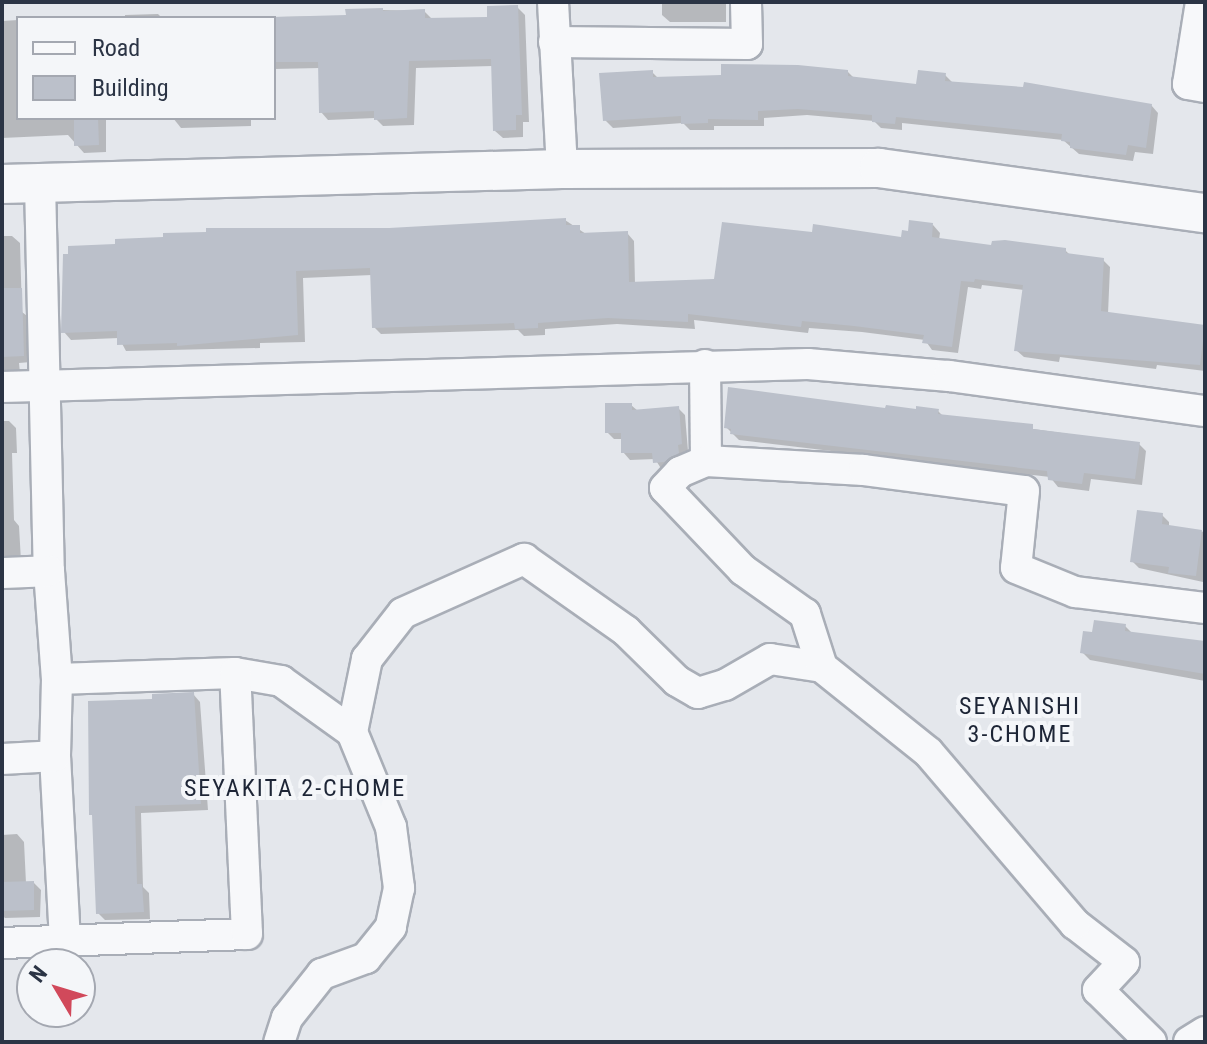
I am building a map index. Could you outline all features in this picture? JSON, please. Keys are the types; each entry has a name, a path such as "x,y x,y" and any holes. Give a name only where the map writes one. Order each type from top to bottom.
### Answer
{"street":[{"path":"553,2 562,169"},
{"path":"554,42 747,44 746,2"},
{"path":"1201,2 1188,84 1205,87"},
{"path":"2,184 562,169 879,168 1205,213"},
{"path":"40,183 49,571 57,679 55,756 65,940"},
{"path":"2,387 808,364 949,376 1205,411"},
{"path":"705,365 706,461"},
{"path":"822,667 805,614 743,570 665,488 680,472 706,461 864,470 1024,491 1016,568 1075,592 1205,608"},
{"path":"352,732 367,659 403,613 524,559 626,631 677,681 698,693 725,685 770,659 822,667 928,752 1075,924 1124,962 1098,990 1151,1042"},
{"path":"2,573 49,571"},
{"path":"57,679 235,673 281,681 352,732 391,827 399,888 391,927 366,958 322,974 287,1018 279,1042"},
{"path":"2,943 247,934 235,673"},
{"path":"2,759 55,756"},
{"path":"1189,1042 1205,1032"}],"building":[{"path":"518,5 522,115 516,115 516,130 493,131 491,59 409,61 407,118 374,120 374,111 319,113 318,62 276,62 276,17 346,15 345,9 383,8 383,11 425,9 425,18 487,17 487,6"},
{"path":"721,64 798,65 848,70 848,76 916,84 918,70 946,73 945,81 1023,87 1024,82 1152,104 1146,148 1128,145 1126,155 1070,148 1070,142 1061,141 1062,134 896,117 895,124 872,122 872,115 798,109 758,111 758,120 708,119 708,123 681,124 681,116 603,121 599,73 653,70 653,77 721,75"},
{"path":"74,120 98,120 99,145 74,146"},
{"path":"566,218 566,225 580,225 580,233 628,231 629,282 714,279 722,222 812,232 813,224 901,237 902,230 908,231 909,220 933,223 932,237 991,245 992,241 1005,240 1066,248 1066,253 1104,258 1101,311 1205,325 1200,365 1014,351 1023,285 975,279 974,282 961,281 952,347 922,343 924,335 854,326 802,321 801,327 688,314 688,322 608,318 538,323 538,328 515,329 514,323 372,328 370,268 296,271 298,335 177,346 177,343 117,345 117,331 61,333 63,254 68,254 68,246 115,244 115,239 206,232 206,228 389,228"},
{"path":"2,288 22,288 24,356 2,357"},
{"path":"728,387 885,408 886,405 939,409 938,414 1033,424 1033,429 1140,442 1135,479 1084,473 1082,484 1048,480 1047,471 730,434 731,429 724,428"},
{"path":"605,403 632,403 632,410 679,406 682,444 678,445 679,453 664,462 653,463 652,453 621,453 621,433 605,433"},
{"path":"1137,510 1163,513 1162,524 1202,530 1196,576 1168,573 1169,567 1130,562"},
{"path":"1094,620 1126,624 1125,631 1205,641 1205,674 1080,653 1083,631 1092,632"},
{"path":"194,692 201,804 135,806 137,884 142,884 144,912 96,914 92,815 89,815 88,701 152,699 152,694"},
{"path":"34,881 34,910 2,911 2,882"}],"district":[{"name":"SEYANISHI 3-CHOME","path":"1020,721"},
{"name":"SEYAKITA 2-CHOME","path":"295,789"}]}
